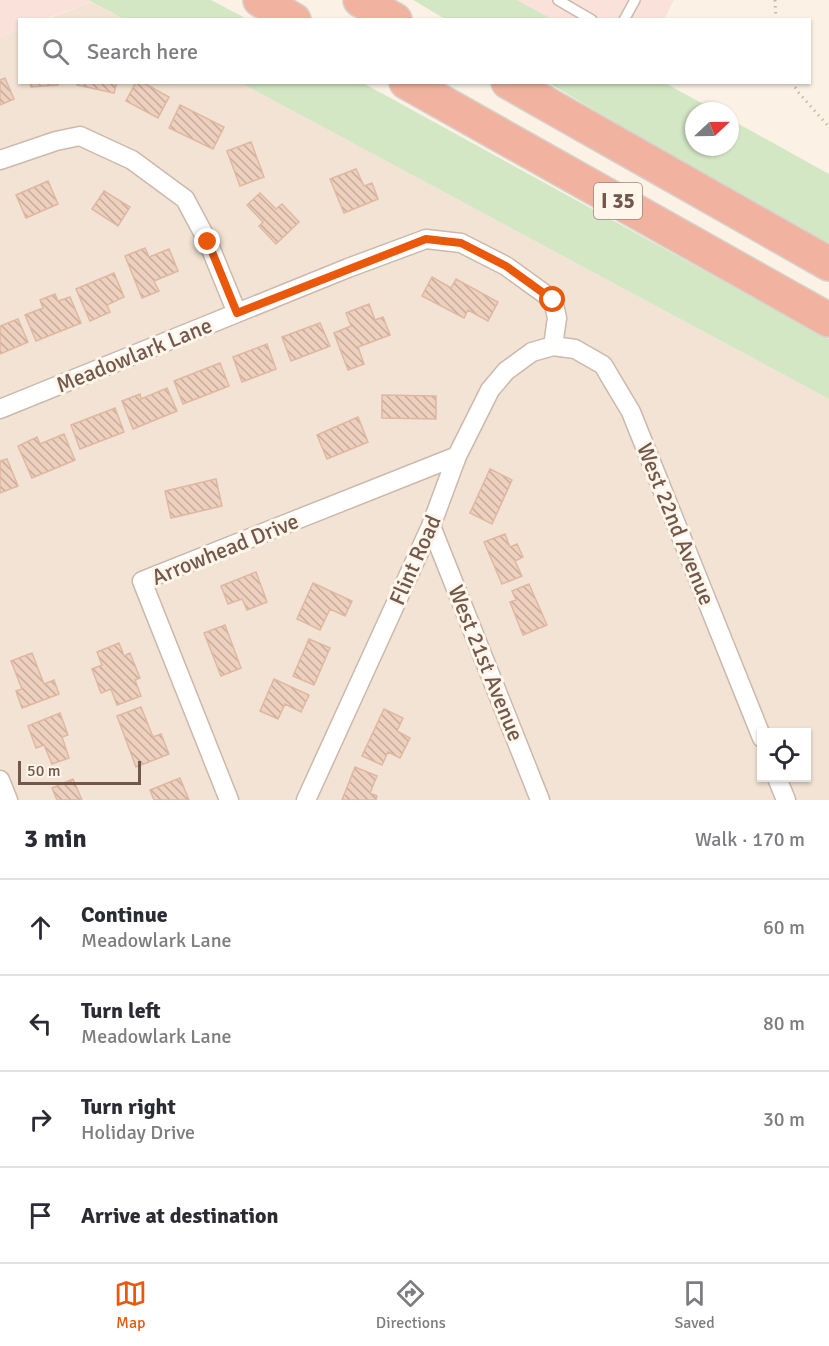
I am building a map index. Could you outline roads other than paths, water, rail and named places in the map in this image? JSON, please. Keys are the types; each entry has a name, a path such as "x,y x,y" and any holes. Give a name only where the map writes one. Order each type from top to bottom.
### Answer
{"highway":[{"path":"260,0 291,18"},
{"path":"360,0 392,18"},
{"path":"391,0 420,18"},
{"name":"I 35","path":"410,84 829,320"},
{"name":"I 35","path":"512,84 829,264"}],"street":[{"path":"0,160 56,141 80,136 132,160 184,199 208,242 237,313"},
{"name":"Meadowlark Lane","path":"0,410 426,239 461,243 506,266 553,300 557,318 553,346"},
{"name":"Flint Road","path":"306,800 431,526 457,456 490,390 506,371 532,352 553,346"},
{"name":"West 22nd Avenue","path":"553,346 575,349 603,365 630,412 758,728"},
{"name":"Arrowhead Drive","path":"229,800 142,580 457,456"},
{"name":"West 21st Avenue","path":"431,526 540,800"},
{"path":"0,780 8,800"},
{"path":"779,782 786,800"}],"lane":[{"path":"558,0 589,18"},
{"path":"625,18 635,0"}]}
